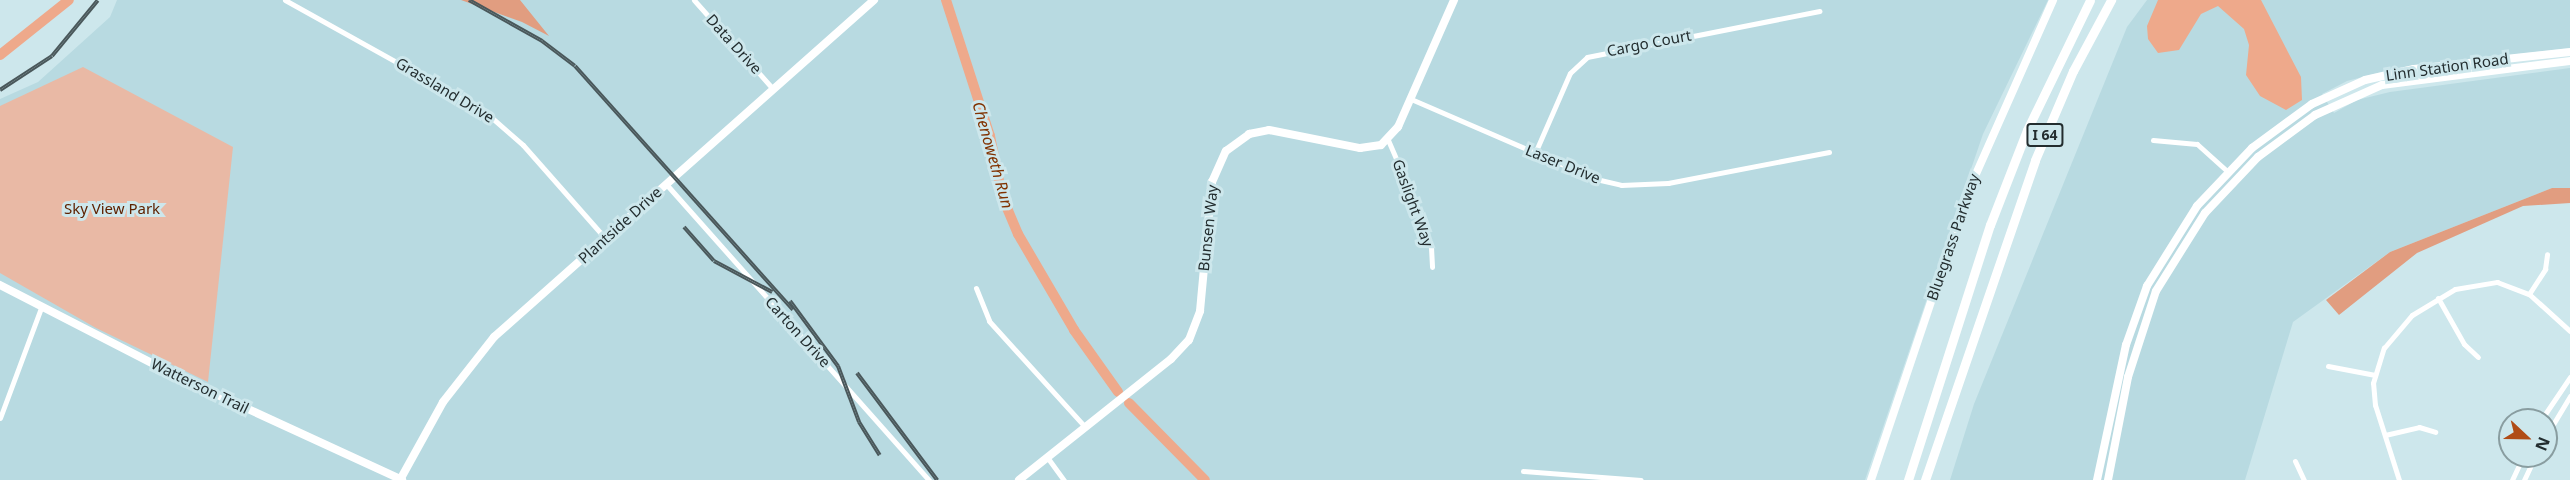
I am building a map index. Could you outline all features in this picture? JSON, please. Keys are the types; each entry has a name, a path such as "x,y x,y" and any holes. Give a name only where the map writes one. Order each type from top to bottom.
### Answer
{"highway":[{"name":"I 64","path":"1908,480 1990,225 2026,130 2090,0"},
{"name":"I 64","path":"1925,480 2035,160 2073,71 2111,0"}],"street":[{"name":"Grassland Drive","path":"285,0 483,110 523,145 605,238"},
{"name":"Data Drive","path":"694,0 773,89"},
{"name":"Plantside Drive","path":"401,480 443,402 478,355 605,238 874,0"},
{"path":"1388,140 1411,99 1454,0"},
{"name":"Bluegrass Parkway","path":"1871,480 1968,192 2053,0"},
{"name":"Cargo Court","path":"1535,153 1570,73 1587,57 1820,11"},
{"name":"Linn Station Road","path":"2097,480 2126,345 2144,295 2180,231 2227,171 2286,120 2365,80 2414,69 2570,52"},
{"name":"Linn Station Road","path":"2108,480 2128,377 2156,291 2205,213 2267,149 2340,101 2388,83 2570,61"},
{"name":"Laser Drive","path":"1411,99 1596,179 1640,187 1829,152"},
{"name":"Bunsen Way","path":"1019,480 1179,352 1194,331 1212,182 1232,146 1249,134 1269,130 1360,148 1388,140"},
{"name":"Gaslight Way","path":"1388,140 1420,214 1431,247 1432,267"},
{"path":"2153,140 2197,144 2227,171"},
{"name":"Carton Drive","path":"666,184 929,480"},
{"path":"2529,294 2545,269 2547,254"},
{"path":"2399,480 2375,405 2375,375 2397,329 2438,298 2466,285 2489,282 2529,294 2570,331"},
{"name":"Watterson Trail","path":"0,285 41,308 401,480"},
{"path":"976,288 989,321 1085,427"},
{"path":"2438,298 2464,344 2478,357"},
{"path":"0,418 41,308"},
{"path":"2328,366 2375,375"},
{"path":"2549,408 2570,377"},
{"path":"2558,416 2570,396"},
{"path":"2385,435 2419,427 2434,432"},
{"path":"1047,457 1064,480"},
{"path":"2295,461 2304,480"},
{"path":"1522,471 1641,480"}],"shaded area":[{"path":"117,0 2048,0 1983,134 1865,480 0,480 0,99 38,82 110,17"},
{"path":"461,0 520,0 549,36 522,22"},
{"path":"2147,0 2570,0 2570,48 2397,68 2347,81 2322,94 2334,113 2357,100 2390,92 2570,68 2570,188 2552,188 2390,252 2293,322 2245,480 1950,480 1974,404 2127,27"},
{"path":"2158,0 2261,0 2301,77 2302,100 2286,110 2260,96 2246,75 2249,45 2244,29 2218,6 2201,14 2179,50 2158,53 2148,39 2147,26"},
{"path":"2552,188 2570,188 2570,203 2523,206 2417,253 2339,315 2326,300 2390,252"}],"green space":[{"name":"Sky View Park","path":"83,67 233,147 208,382 96,328 0,273 0,106"}],"waterway":[{"name":"Chenoweth Run","path":"0,55 69,0"},
{"name":"Chenoweth Run","path":"946,0 990,136 1002,196 1018,234 1074,330 1118,392"},
{"name":"Chenoweth Run","path":"1129,403 1205,480"}],"railway":[{"path":"0,90 52,56 98,0"},
{"path":"469,0 542,41 575,66 793,310"},
{"path":"684,227 714,261 772,292"},
{"path":"790,301 838,366 859,422 880,455"},
{"path":"857,373 937,480"}]}
